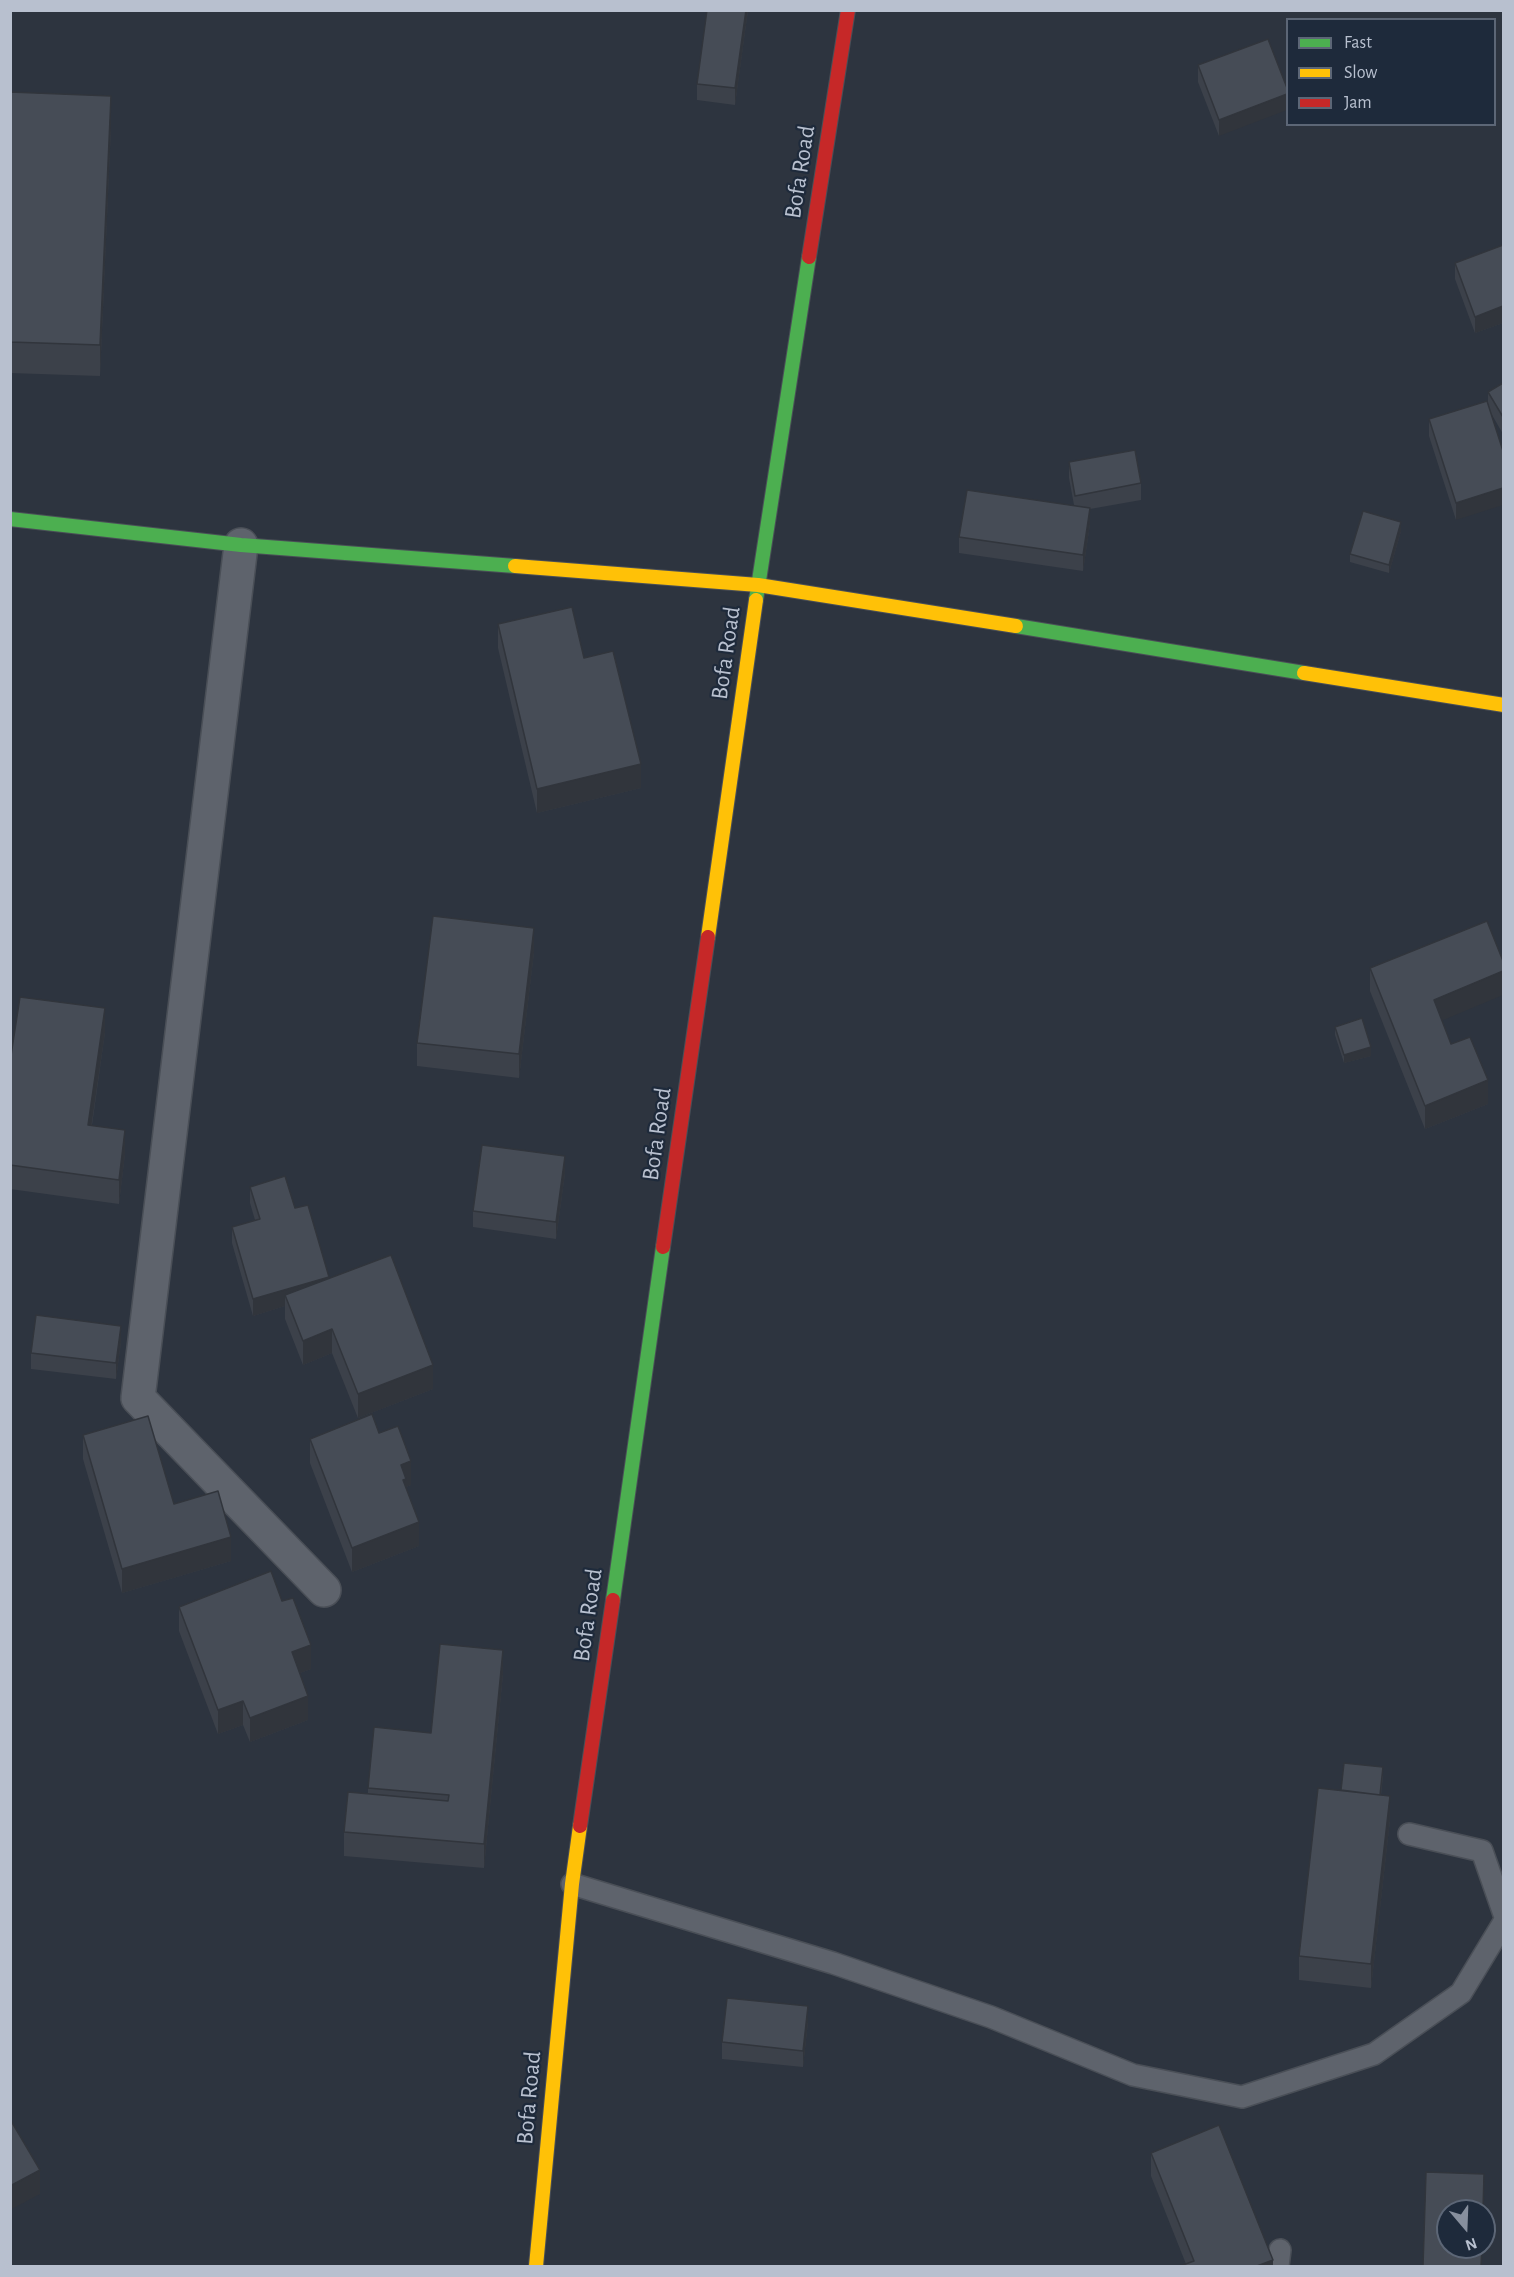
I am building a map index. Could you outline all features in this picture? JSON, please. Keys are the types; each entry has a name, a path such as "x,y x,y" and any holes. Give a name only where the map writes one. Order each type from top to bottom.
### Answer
{"street":[{"name":"Bofa Road","path":"536,2266 572,1884 758,585 848,10"},
{"path":"10,519 241,545 758,585 1503,705"},
{"path":"241,545 138,1398 324,1590"}],"lane":[{"path":"1409,1834 1482,1851 1503,1914"},
{"path":"572,1884 833,1963 980,2013 1133,2075 1242,2097 1374,2054 1461,1993 1503,1922"}],"building":[{"path":"707,10 746,10 735,88 697,84"},
{"path":"1268,39 1286,85 1286,94 1219,120 1198,65"},
{"path":"10,92 111,96 100,345 10,342"},
{"path":"1503,245 1503,306 1475,317 1455,263"},
{"path":"1503,383 1503,417 1488,392"},
{"path":"1487,401 1503,451 1503,488 1456,503 1429,419"},
{"path":"1135,450 1141,483 1075,496 1069,462"},
{"path":"967,490 1090,508 1083,555 959,537"},
{"path":"1363,511 1401,522 1389,565 1350,554"},
{"path":"572,607 584,658 613,651 641,764 537,789 498,624"},
{"path":"433,916 534,928 519,1054 417,1043"},
{"path":"1487,921 1503,961 1503,971 1434,1000 1451,1044 1470,1037 1488,1080 1425,1106 1370,968"},
{"path":"20,997 105,1008 88,1125 125,1130 119,1180 10,1165 10,1062"},
{"path":"1362,1018 1371,1047 1344,1055 1335,1027"},
{"path":"482,1145 565,1156 556,1222 473,1211"},
{"path":"285,1176 295,1208 308,1205 329,1277 253,1299 232,1227 260,1219 250,1187"},
{"path":"391,1255 433,1365 358,1394 332,1329 303,1341 285,1295"},
{"path":"36,1315 121,1326 116,1363 31,1353"},
{"path":"372,1414 379,1433 398,1426 411,1461 401,1465 406,1479 403,1480 419,1522 352,1548 310,1439"},
{"path":"148,1416 174,1504 218,1491 231,1537 122,1569 83,1435"},
{"path":"271,1571 282,1601 293,1598 311,1645 292,1652 308,1696 250,1718 243,1701 218,1710 179,1607"},
{"path":"440,1644 503,1650 484,1844 344,1832 348,1792 448,1801 449,1795 368,1788 374,1727 431,1733"},
{"path":"1344,1763 1383,1767 1380,1795 1341,1790"},
{"path":"1318,1788 1390,1796 1371,1964 1299,1956"},
{"path":"727,1998 808,2006 803,2051 722,2042"},
{"path":"10,2119 40,2170 10,2186"},
{"path":"1219,2125 1273,2260 1257,2266 1180,2266 1194,2261 1151,2153"},
{"path":"1426,2172 1484,2174 1483,2199 1436,2199 1436,2259 1481,2259 1481,2266 1423,2266"}],"traffic: fast":[{"path":"756,600 809,257"},
{"path":"10,519 241,545 515,566"},
{"path":"1016,626 1304,673"},
{"path":"613,1600 663,1247"}],"traffic: slow":[{"path":"515,566 758,585 1016,626"},
{"path":"708,937 756,600"},
{"path":"1304,673 1504,705"},
{"path":"536,2266 572,1884 580,1826"}],"traffic: jam":[{"path":"809,257 848,10"},
{"path":"663,1247 708,937"},
{"path":"580,1826 613,1600"}]}
